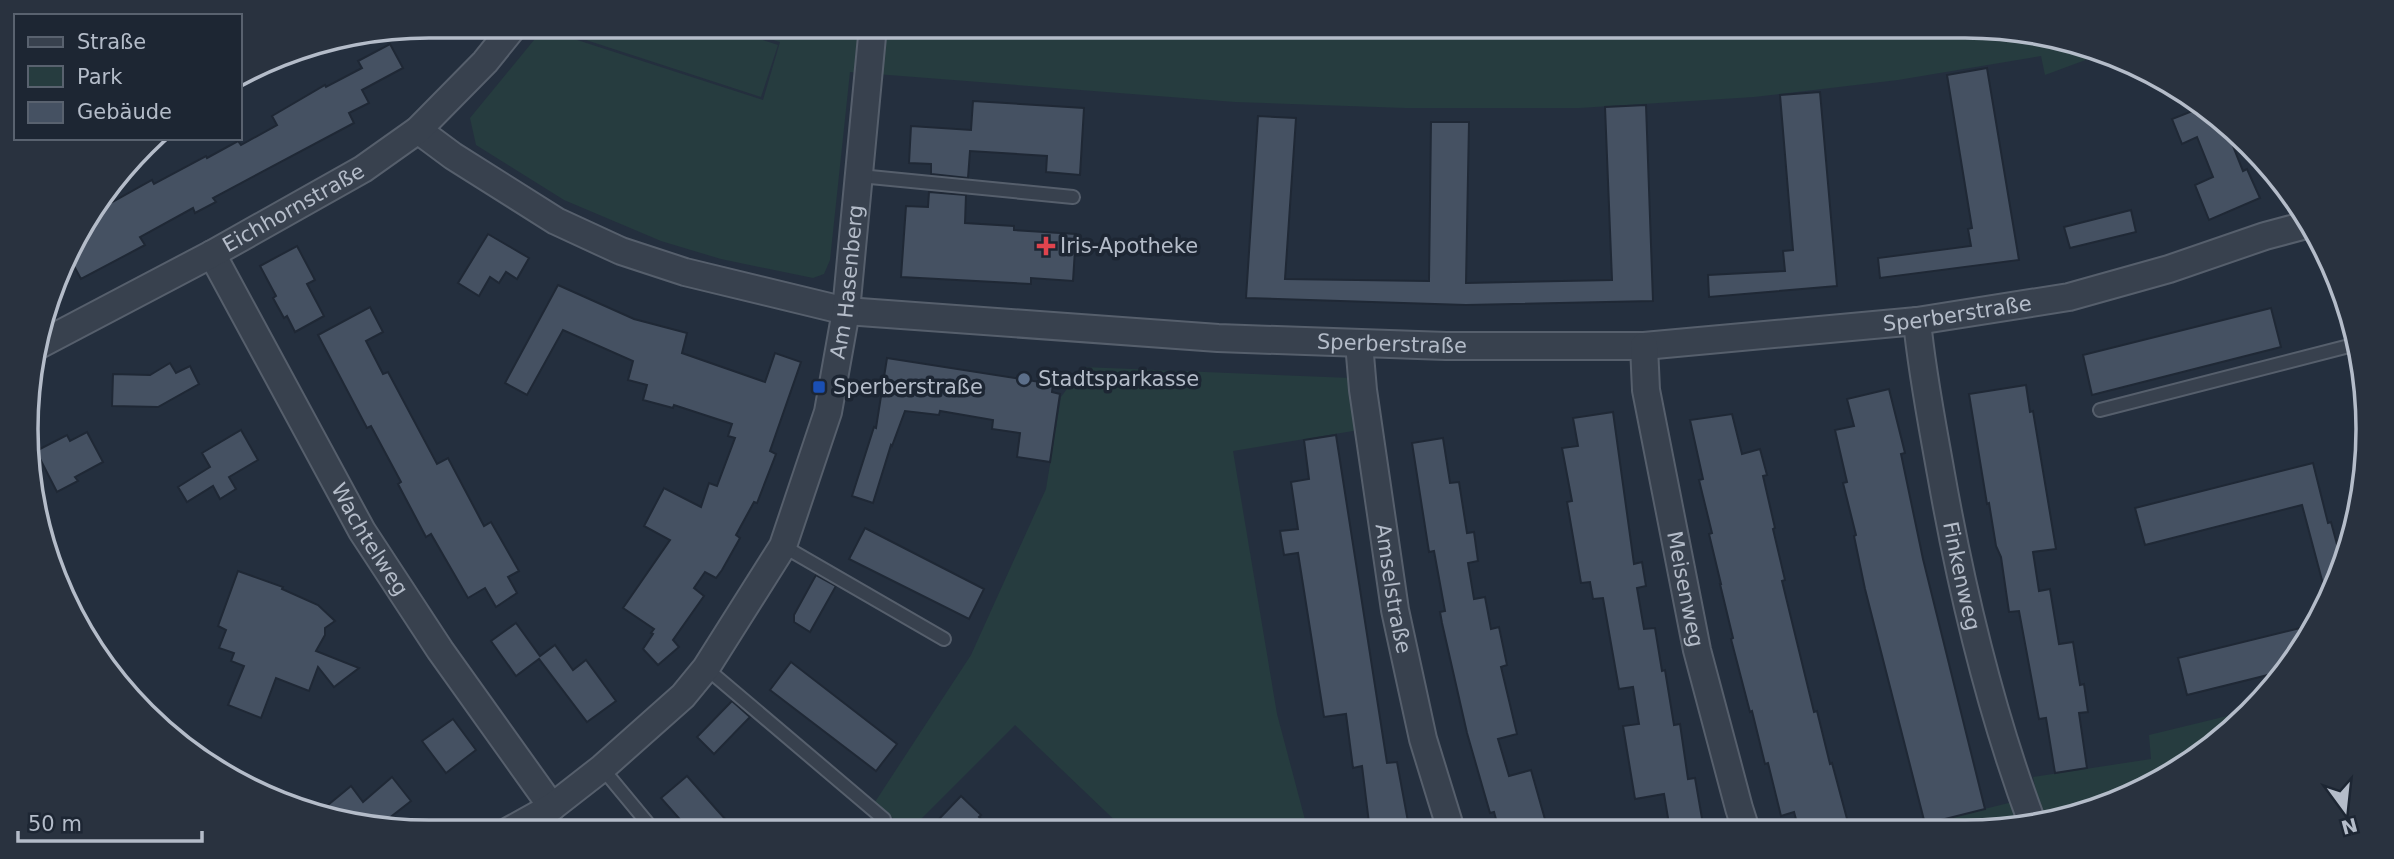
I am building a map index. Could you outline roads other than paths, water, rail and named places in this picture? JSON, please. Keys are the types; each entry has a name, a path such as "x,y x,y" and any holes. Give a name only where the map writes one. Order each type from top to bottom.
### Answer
{"street":[{"name":"Eichhornstraße","path":"49,340 212,254 362,169 418,131 485,62 504,38"},
{"name":"Am Hasenberg","path":"528,820 552,807 602,768 683,696 706,668 783,547 828,412 846,311 872,38"},
{"name":"Sperberstraße","path":"418,131 556,220 621,251 685,272 846,311 1218,338 1359,343 1644,346 1917,321 2069,297 2169,269 2299,227"},
{"name":"Wachtelweg","path":"212,254 362,531 440,650 552,807"},
{"name":"Finkenweg","path":"1917,321 1922,366 1953,542 1994,713 2029,815"},
{"name":"Amselstraße","path":"1359,343 1363,390 1395,610 1423,739 1448,820"},
{"name":"Meisenweg","path":"1644,346 1646,390 1697,650 1743,820"}],"lane":[{"name":"Am Hasenberg","path":"860,176 1073,197"},
{"path":"2100,410 2346,347"},
{"path":"783,547 944,639"},
{"path":"706,668 884,819"},
{"path":"602,768 645,820"}],"place":[{"name":"Iris-Apotheke","path":"1046,246"},
{"name":"Stadtsparkasse","path":"1024,379"},
{"name":"Sperberstraße","path":"819,387"}]}
